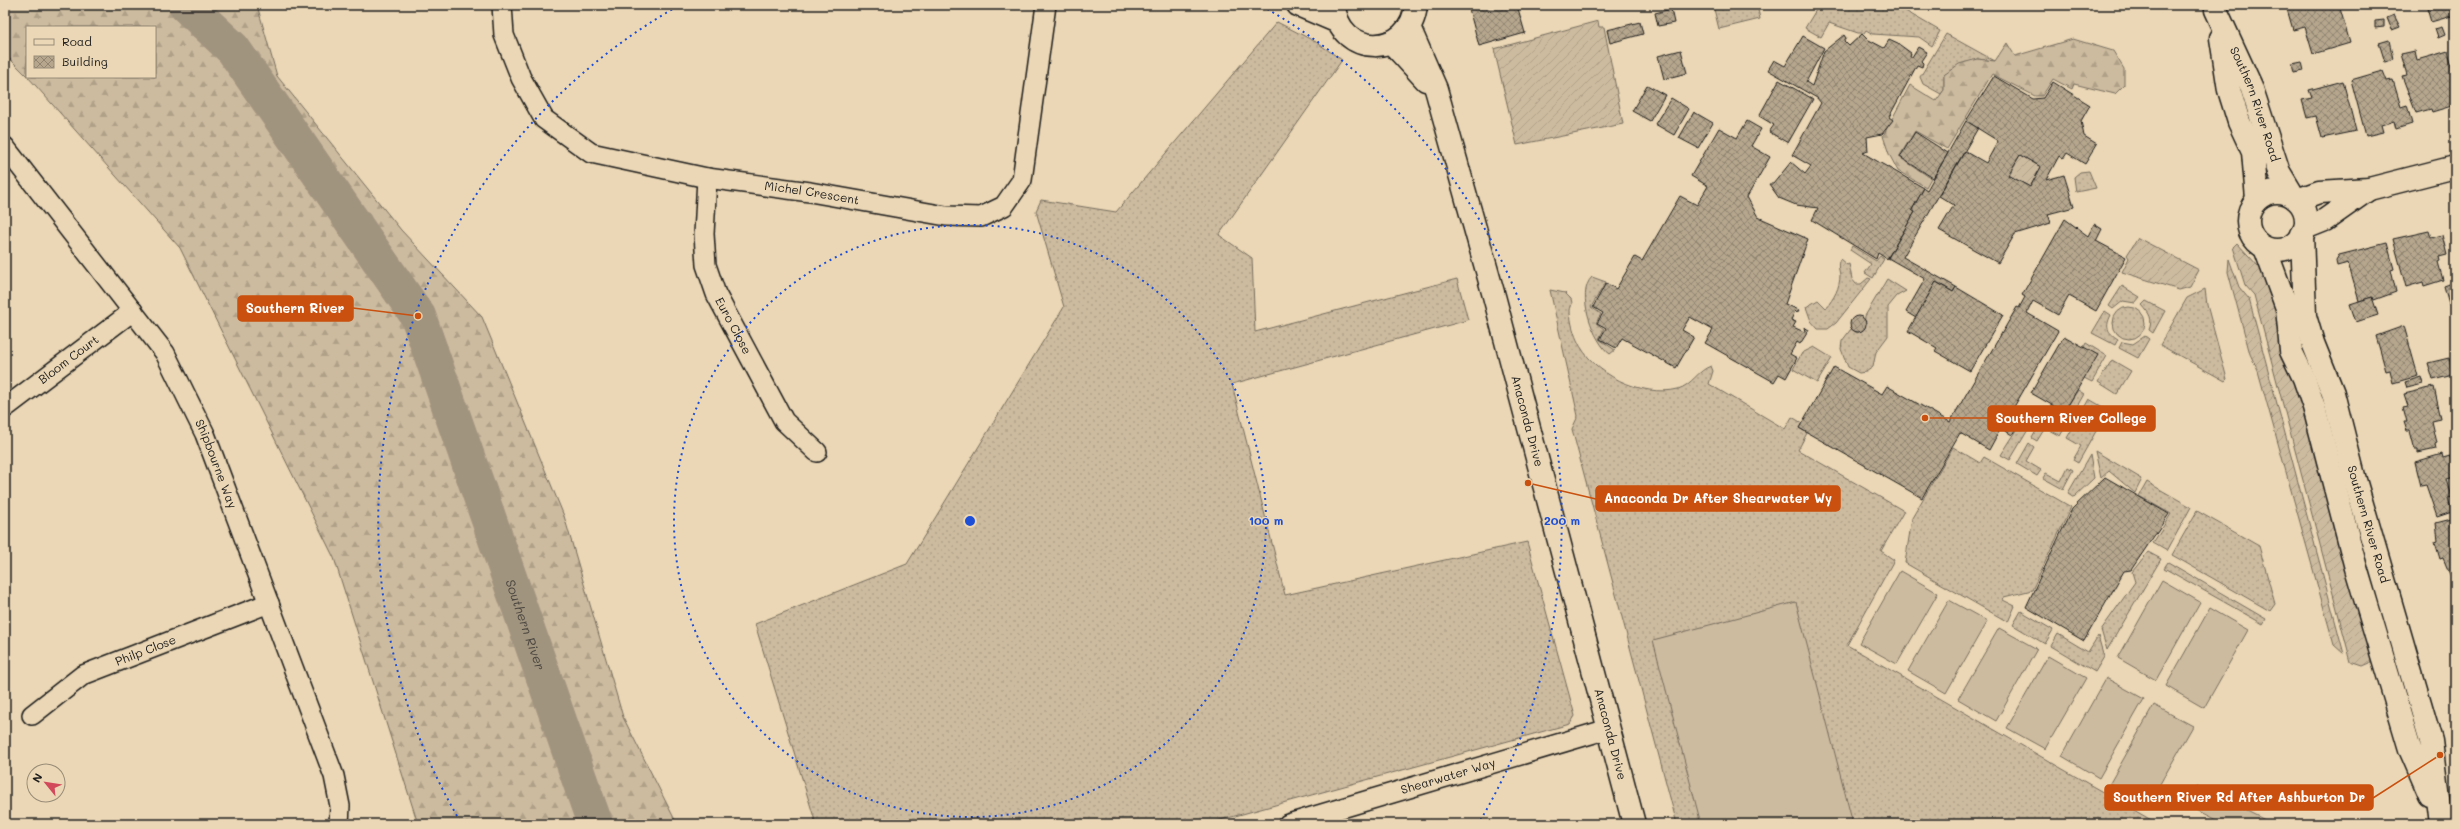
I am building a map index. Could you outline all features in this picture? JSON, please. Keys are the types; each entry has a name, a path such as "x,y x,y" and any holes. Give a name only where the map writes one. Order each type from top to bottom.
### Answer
{"main road":[{"path":"1298,5 1336,14 1345,33 1355,40 1367,45 1379,46 1391,42 1409,27 1415,15 1416,5"},
{"name":"Southern River Road","path":"2216,8 2251,86 2279,172 2296,198"},
{"name":"Southern River Road","path":"2216,8 2229,90 2238,122 2253,152 2256,199"},
{"name":"Anaconda Drive","path":"1409,27 1436,89 1494,296 1634,824"},
{"name":"Anaconda Drive","path":"1391,42 1436,89"},
{"path":"2296,198 2319,192 2369,189 2455,167"},
{"path":"2304,231 2305,213 2296,198 2279,191 2271,192 2256,199 2250,210 2247,222 2252,237 2265,248 2274,250 2290,246 2304,231 2325,220 2369,189"},
{"name":"Southern River Road","path":"2304,231 2305,316 2313,343 2333,393 2355,480 2431,741 2440,819"},
{"name":"Southern River Road","path":"2265,248 2287,308 2290,350 2304,378 2314,407 2356,568 2410,749 2440,819"}],"street":[{"name":"Michel Crescent","path":"502,5 504,35 521,78 544,119 591,153 706,178 810,192 946,216 981,217 1004,206 1022,180 1046,5"},
{"name":"Shipbourne Way","path":"5,147 165,353 204,434 334,776 340,806 339,824"},
{"name":"Euro Close","path":"706,178 704,234 706,265 716,294 784,421 818,452"},
{"name":"Bloom Court","path":"5,408 133,311"},
{"name":"Philp Close","path":"32,715 83,675 268,603"},
{"name":"Shearwater Way","path":"1288,824 1341,817 1608,728"}],"green space":[{"path":"5,5 257,5 277,76 401,230 482,317 564,516 623,717 677,824 418,824 334,558 180,248 29,78 156,78 156,26 26,26 26,75 5,54"},
{"path":"1713,5 1757,5 1760,19 1719,29"},
{"path":"1819,5 1895,5 1940,31 1932,46 1919,37 1873,34 1866,30 1864,33 1858,33 1829,23 1821,37 1805,28"},
{"path":"1598,21 1599,27 1604,27 1623,124 1517,145 1494,49"},
{"path":"1277,22 1316,42 1342,60 1219,235 1252,258 1255,332 1457,279 1468,320 1232,384 1285,595 1527,542 1575,716 1570,724 1206,824 816,824 755,624 907,564 1064,307 1036,211 1041,200 1116,212"},
{"path":"1946,34 1995,61 1977,59 1944,75 1944,90 1941,94 1923,84 1920,77"},
{"path":"2073,39 2113,51 2124,69 2124,85 2115,94 2074,84 2072,89 2053,79 2042,96 2035,96 1992,74 1947,149 1915,131 1899,157 1931,178 1926,187 1898,171 1889,154 1883,136 1910,85 1936,101 1944,90 1944,75 1959,64 1977,59 1995,61 2007,43 2015,56"},
{"path":"2020,155 2041,167 2030,187 2009,175"},
{"path":"2089,171 2096,188 2076,192 2074,177 2080,172"},
{"path":"2138,238 2199,270 2190,287 2179,290 2122,272 2129,258 2127,255"},
{"path":"2237,243 2269,278 2373,656 2370,663 2363,666 2351,662 2254,295 2245,285 2233,247"},
{"path":"1852,246 1876,261 1880,256 1884,259 1873,278 1865,273 1871,264 1850,250"},
{"path":"1840,259 1847,265 1849,264 1852,279 1856,284 1861,284 1868,278 1871,279 1836,323 1828,329 1818,329 1811,321 1806,307 1818,300 1826,308 1834,297 1839,284 1840,275 1838,265"},
{"path":"2229,259 2239,287 2249,299 2344,654 2334,645 2258,371 2250,354 2228,272"},
{"path":"1592,277 1606,282 1591,307 1601,314 1596,323 1604,329 1599,339 1615,350 1610,354 1598,340 1586,305 1585,294 1587,284"},
{"path":"1887,279 1906,291 1897,296 1888,307 1888,336 1876,352 1873,367 1866,372 1859,373 1848,367 1841,349 1842,341 1851,329 1857,333 1864,329 1865,316"},
{"path":"2122,286 2140,297 2135,303 2123,301 2113,309 2109,306"},
{"path":"2205,289 2207,305 2227,379 2225,381 2160,345 2187,298"},
{"path":"1550,290 1565,293 1571,299 1571,317 1577,340 1584,352 1606,373 1620,381 1634,386 1649,390 1664,391 1683,387 1706,368 1711,366 1713,371 1709,384 1785,429 1792,417 1802,423 1799,428 1807,433 1798,450 1904,511 1881,551 1894,560 1847,645 2153,821 2153,824 1677,824 1572,429 1578,416"},
{"path":"2146,301 2165,311 2153,333 2149,330 2151,323 2150,317 2142,305"},
{"path":"2126,307 2132,307 2142,314 2145,323 2144,329 2138,336 2132,339 2126,339 2116,332 2113,326 2113,320 2120,310"},
{"path":"2105,311 2111,315 2108,323 2108,329 2111,334 2118,339 2115,345 2092,333"},
{"path":"2145,336 2149,339 2138,358 2119,348 2122,342 2133,344"},
{"path":"2086,343 2107,356 2092,382 2084,378 2084,347"},
{"path":"1814,347 1832,358 1817,383 1793,369 1802,353"},
{"path":"2112,360 2131,371 2117,394 2098,382"},
{"path":"2078,390 2084,394 2060,436 2045,428 2037,441 2032,438 2051,405 2064,412"},
{"path":"2089,399 2108,410 2078,463 2073,460 2081,446 2067,438"},
{"path":"2024,419 2032,423 2010,460 2001,455"},
{"path":"2029,443 2034,447 2026,461 2041,470 2037,476 2017,464"},
{"path":"1953,447 1980,463 1984,457 2071,507 2032,590 2004,597 2003,600 2015,606 2008,622 1905,563 1912,518"},
{"path":"2095,451 2142,479 2135,493 2109,471 2101,478"},
{"path":"2090,455 2094,478 2074,497 2068,493"},
{"path":"2068,467 2073,470 2063,489 2043,478 2046,473 2061,481"},
{"path":"2147,482 2191,507 2167,551 2153,543 2171,514 2139,496"},
{"path":"2197,511 2259,546 2275,604 2270,611 2172,555"},
{"path":"2148,552 2161,559 2107,650 2101,630 2135,582 2132,572"},
{"path":"2168,562 2266,619 2263,624 2164,568"},
{"path":"1900,571 1938,593 1897,664 1859,643"},
{"path":"2162,580 2200,602 2156,680 2118,658"},
{"path":"1949,600 1987,621 1946,693 1908,671"},
{"path":"1796,602 1853,824 1701,824 1653,640"},
{"path":"2210,608 2248,630 2204,708 2166,686"},
{"path":"2021,611 2053,630 2045,644 2013,625"},
{"path":"1999,628 2037,649 1996,721 1958,699"},
{"path":"2058,634 2088,652 2098,636 2104,657 2095,672 2051,646"},
{"path":"2048,656 2086,678 2045,749 2007,728"},
{"path":"2106,678 2144,699 2099,778 2062,756"},
{"path":"2154,705 2193,726 2148,805 2110,783"},
{"path":"2197,786 2269,822 2268,824 2224,824 2187,805"}],"building":[{"path":"1468,5 1517,5 1525,33 1479,46"},
{"path":"2301,5 2308,5 2309,9 2322,5 2339,5 2350,43 2313,54 2305,27 2293,30 2287,9"},
{"path":"2426,5 2455,5 2455,15 2431,22"},
{"path":"1671,9 1674,23 1658,26 1655,13"},
{"path":"2394,15 2400,27 2392,30 2387,18"},
{"path":"2384,20 2384,27 2375,28 2375,21"},
{"path":"1640,22 1643,34 1610,43 1607,30"},
{"path":"2442,27 2445,35 2438,38 2435,29"},
{"path":"1862,34 1867,39 1884,48 1889,40 1900,45 1911,53 1910,57 1912,57 1918,47 1927,52 1921,61 1923,63 1922,67 1917,65 1889,117 1893,120 1882,134 1867,137 1868,151 1863,153 1924,188 1912,210 1915,212 1887,259 1878,253 1876,259 1812,220 1818,208 1796,205 1779,198 1769,184 1773,184 1791,162 1805,174 1811,166 1792,155 1821,103 1817,98 1768,70 1774,60 1785,66 1803,36 1824,48 1806,82 1812,86 1824,51 1844,35 1846,38 1844,41 1849,46"},
{"path":"2389,40 2393,59 2385,62 2379,43"},
{"path":"1681,50 1687,73 1664,79 1658,56"},
{"path":"2415,51 2417,60 2448,51 2455,78 2455,105 2432,112 2431,109 2416,113 2402,76 2407,75 2401,54"},
{"path":"2302,62 2304,71 2294,73 2292,64"},
{"path":"2382,71 2386,81 2393,80 2401,107 2407,105 2412,124 2396,129 2394,121 2381,125 2383,132 2366,136 2351,80"},
{"path":"1994,76 2033,99 2043,98 2053,82 2090,105 2081,121 2084,136 2097,144 2085,164 2067,153 2063,159 2059,156 2046,180 2064,175 2074,207 2048,214 2051,223 2015,234 1998,263 1939,230 1954,205 1939,196 1965,151 1986,163 1998,141 1966,121","holes":["2020,155 2041,167 2030,187 2008,175"]},
{"path":"1779,80 1813,99 1788,143 1769,132 1774,125 1759,116"},
{"path":"2343,81 2356,131 2322,138 2316,116 2307,118 2302,100 2312,98 2309,90"},
{"path":"1647,85 1665,95 1650,121 1632,111"},
{"path":"1671,98 1689,109 1674,135 1655,124"},
{"path":"1694,112 1713,123 1698,148 1679,138"},
{"path":"1747,121 1761,129 1751,146 1770,157 1747,197 1758,217 1808,239 1785,304 1799,310 1797,313 1795,311 1791,320 1796,322 1793,327 1805,332 1804,327 1809,330 1800,344 1797,342 1790,354 1797,358 1786,378 1779,374 1774,382 1705,343 1713,330 1690,317 1682,330 1694,337 1676,368 1622,338 1616,348 1600,339 1606,328 1597,323 1603,313 1593,307 1606,283 1616,289 1635,257 1642,261 1680,196 1697,205 1708,186 1691,176 1719,128 1737,138"},
{"path":"1966,121 1978,128 1903,257 1956,287 1953,292 1936,282 1916,318 1906,312 1925,279 1888,258 1915,212 1912,210 1924,188 1927,190"},
{"path":"1915,132 1948,153 1933,178 1900,157"},
{"path":"2065,219 2088,236 2094,224 2102,229 2096,241 2126,257 2096,311 2069,296 2058,315 2033,301 2027,313 2058,331 2011,412 2022,418 2012,435 2001,428 1989,450 1960,433 1922,498 1799,428 1834,367 1882,394 1887,386 1950,422 2017,307 2019,308 2025,297 2022,295"},
{"path":"2429,231 2431,238 2442,235 2447,255 2439,257 2440,261 2438,262 2443,280 2424,286 2423,282 2406,287 2393,239"},
{"path":"2387,243 2394,269 2391,270 2396,292 2374,300 2373,297 2359,301 2348,263 2337,266 2336,260 2339,255"},
{"path":"1936,282 1953,292 1956,287 2003,315 1970,371 1935,351 1937,348 1908,331"},
{"path":"2455,282 2455,302 2449,304 2444,286"},
{"path":"2372,297 2378,315 2356,322 2350,304"},
{"path":"1858,316 1864,318 1866,324 1864,330 1858,332 1852,330 1850,324 1852,318"},
{"path":"2404,326 2418,376 2393,383 2390,370 2386,371 2376,336"},
{"path":"2064,336 2098,355 2064,412 2031,393"},
{"path":"2449,358 2453,375 2433,380 2428,363"},
{"path":"2421,377 2423,384 2407,388 2405,382"},
{"path":"2434,387 2441,419 2432,421 2437,443 2435,444 2436,449 2418,453 2418,450 2415,450 2410,431 2407,431 2404,422 2407,422 2403,407 2408,406 2404,394"},
{"path":"2442,454 2443,458 2450,456 2455,477 2447,479 2452,497 2448,498 2452,512 2437,517 2426,485 2421,486 2415,462"},
{"path":"2105,477 2169,514 2131,570 2124,571 2084,641 2026,607 2072,509"},
{"path":"2455,518 2455,576 2451,577 2443,558 2440,559 2435,542 2438,541 2436,523"}],"waterway":[{"name":"Southern River","path":"186,5 233,49 418,316 595,824"}],"place":[{"name":"Southern River","path":"418,316"},
{"name":"Southern River College","path":"1925,418"},
{"name":"Anaconda Dr After Shearwater Wy","path":"1528,483"},
{"name":"Southern River Rd After Ashburton Dr","path":"2440,755"}]}
